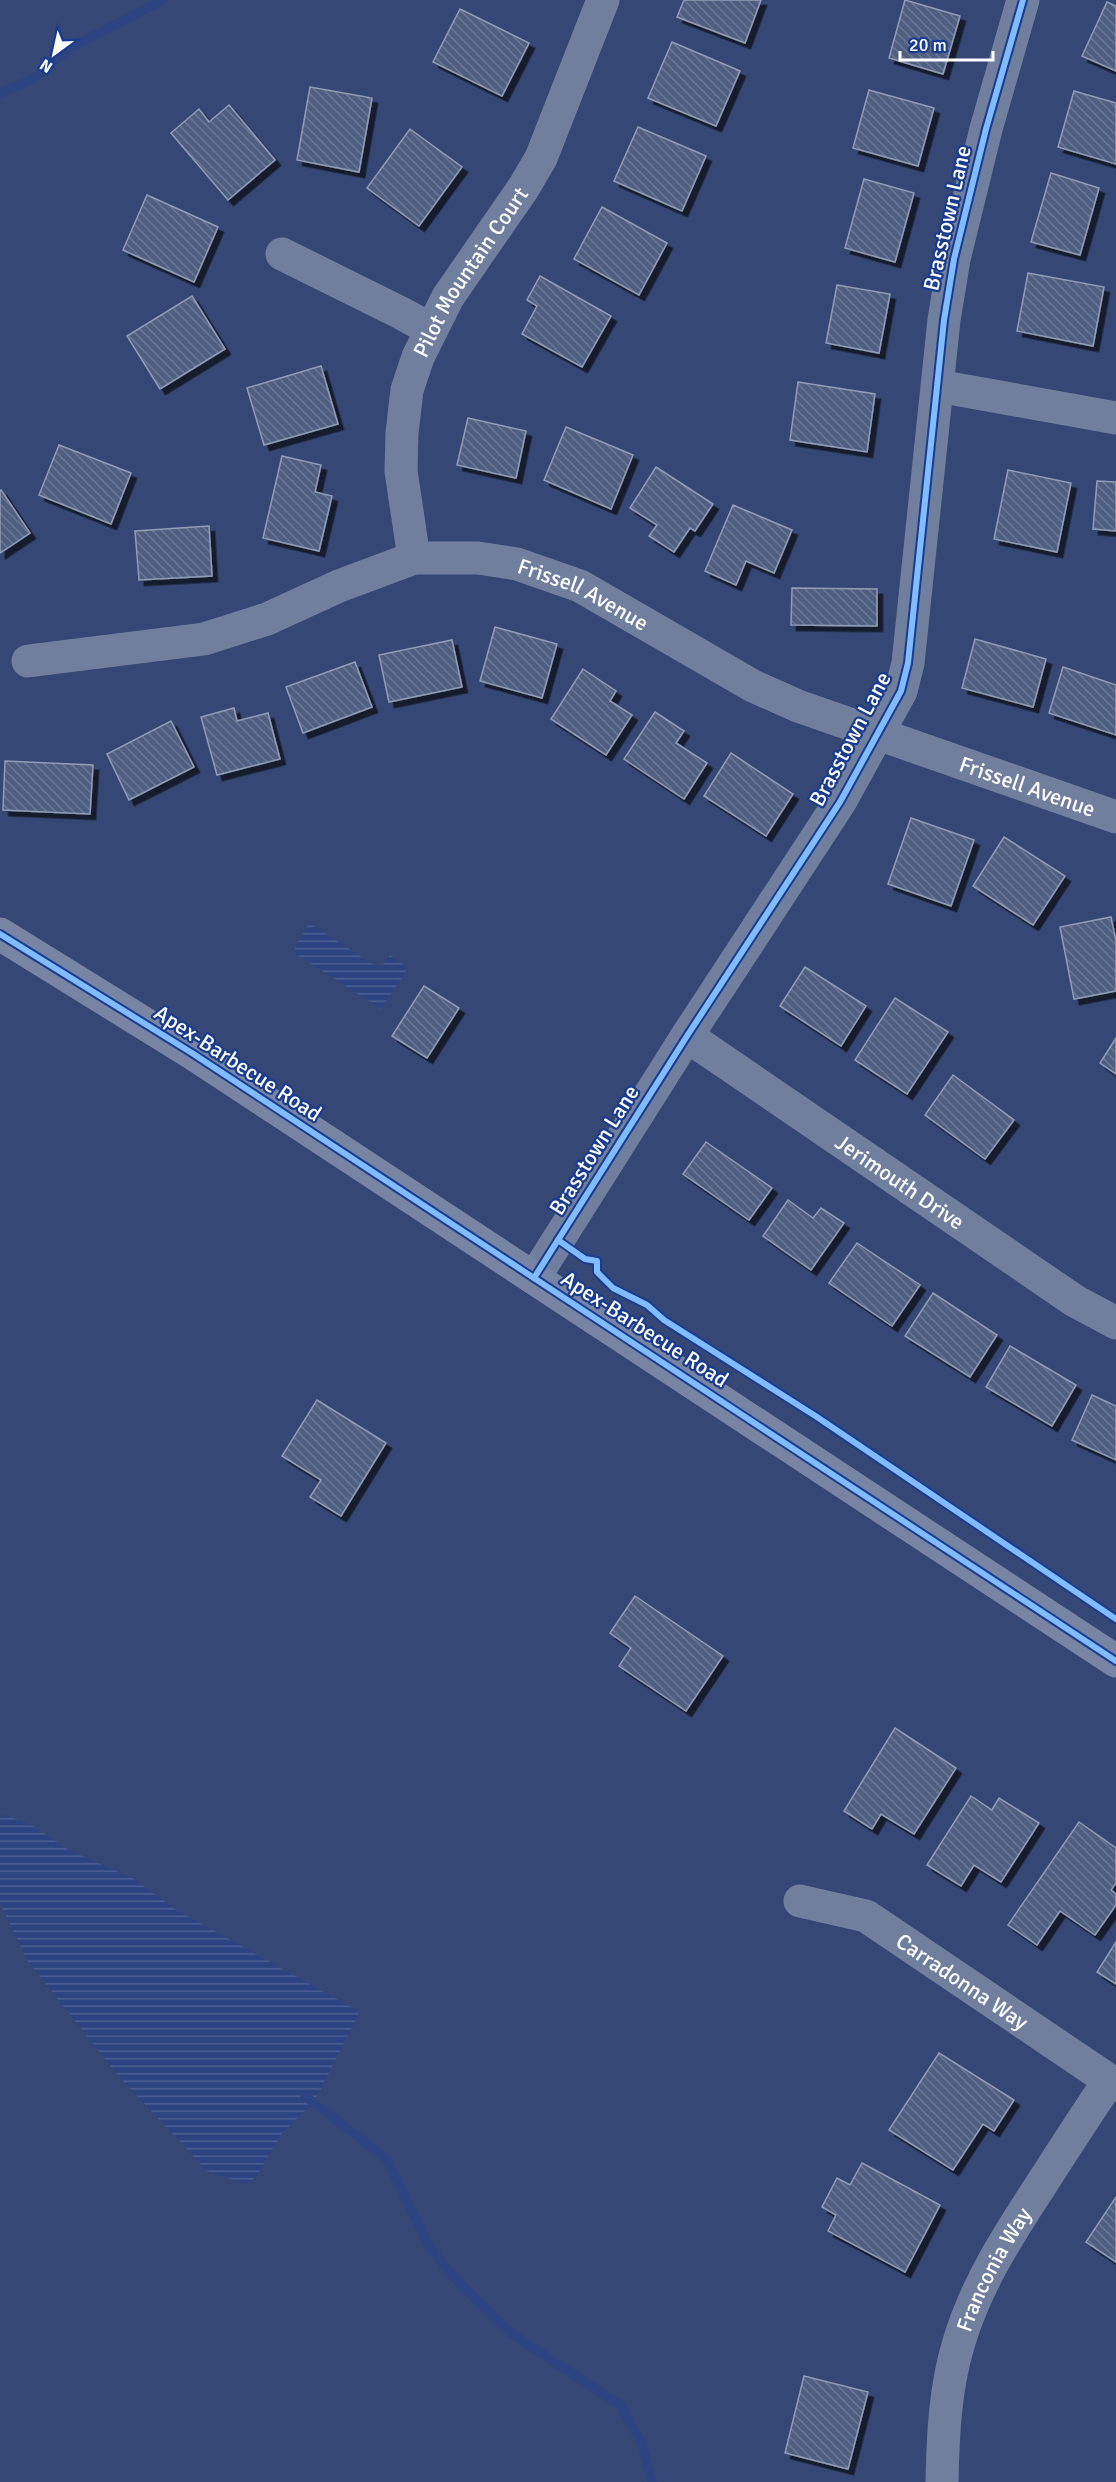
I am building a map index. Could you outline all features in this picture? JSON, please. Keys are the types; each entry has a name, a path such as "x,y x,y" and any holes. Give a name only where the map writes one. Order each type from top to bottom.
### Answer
{"street":[{"name":"Pilot Mountain Court","path":"414,558 401,471 402,433 408,390 430,329 448,297 541,159 603,0"},
{"name":"Brasstown Lane","path":"534,1278 687,1036 840,802 901,691 908,663 944,320 954,259 986,129 1023,0"},
{"path":"282,254 401,312 430,329"},
{"path":"938,386 1116,418"},
{"name":"Frissell Avenue","path":"28,661 204,639 267,619 339,586 414,558 478,558 517,564 580,586 753,686 798,706 1116,817"},
{"name":"Apex-Barbecue Road","path":"0,934 192,1053 1116,1661"},
{"name":"Jerimouth Drive","path":"687,1036 1075,1301 1116,1323"},
{"name":"Carradonna Way","path":"800,1901 866,1916 1112,2083"},
{"name":"Franconia Way","path":"942,2482 948,2384 958,2342 973,2302 991,2263 1016,2223 1112,2083"}],"water":[{"path":"309,923 374,965 382,966 390,955 408,968 381,1009 293,952"},
{"path":"4,1814 33,1826 69,1850 134,1879 175,1909 360,2012 314,2102 282,2133 256,2177 245,2184 207,2171 116,2073 27,1960 0,1903 0,1818"}],"building":[{"path":"684,0 761,0 745,43 677,17"},
{"path":"905,0 960,16 943,74 889,58"},
{"path":"1107,2 1116,6 1116,71 1082,56"},
{"path":"460,9 529,43 502,96 433,62"},
{"path":"672,42 740,71 716,126 648,98"},
{"path":"310,87 372,98 359,172 297,160"},
{"path":"869,90 934,108 918,166 853,148"},
{"path":"1074,91 1116,103 1116,164 1058,147"},
{"path":"229,105 275,160 228,200 171,133 199,109 209,122"},
{"path":"638,127 706,156 682,211 614,181"},
{"path":"410,129 462,167 419,226 367,188"},
{"path":"1051,173 1099,188 1080,255 1031,242"},
{"path":"864,179 914,193 895,262 845,248"},
{"path":"147,195 218,227 194,282 123,250"},
{"path":"602,207 667,243 639,295 574,259"},
{"path":"1028,273 1104,287 1093,346 1017,331"},
{"path":"540,276 611,316 582,367 522,334 537,306 527,300"},
{"path":"837,285 890,294 879,353 826,343"},
{"path":"192,296 225,349 160,389 127,336"},
{"path":"321,366 338,424 264,445 247,388"},
{"path":"798,382 875,394 867,452 790,440"},
{"path":"468,418 526,431 516,478 457,465"},
{"path":"566,427 633,455 611,509 544,480"},
{"path":"59,445 131,473 111,524 39,495"},
{"path":"282,456 321,465 315,492 332,496 319,551 263,538"},
{"path":"656,467 713,504 695,531 690,528 674,552 649,536 657,525 630,508"},
{"path":"1008,470 1071,483 1057,552 994,539"},
{"path":"1097,481 1116,482 1116,531 1093,529"},
{"path":"0,491 30,533 0,553"},
{"path":"733,505 792,530 774,573 746,561 736,585 705,571"},
{"path":"209,526 212,576 139,580 135,531"},
{"path":"792,588 877,589 877,626 791,625"},
{"path":"495,627 557,644 542,698 480,681"},
{"path":"975,639 1046,659 1033,707 962,688"},
{"path":"452,640 462,687 389,702 379,655"},
{"path":"355,662 372,707 303,733 286,687"},
{"path":"1063,667 1116,685 1116,735 1049,713"},
{"path":"583,669 616,691 610,701 632,715 606,755 551,719"},
{"path":"234,708 237,721 268,713 280,759 217,775 201,717"},
{"path":"655,712 684,731 676,743 707,763 684,799 624,759"},
{"path":"171,721 194,767 129,800 107,754"},
{"path":"731,753 793,794 766,836 704,796"},
{"path":"5,761 93,765 90,814 3,810"},
{"path":"911,818 974,840 951,906 888,884"},
{"path":"1004,837 1065,876 1033,925 973,886"},
{"path":"1111,917 1116,941 1116,991 1074,999 1060,927"},
{"path":"805,967 866,1006 841,1046 780,1006"},
{"path":"424,986 459,1008 427,1058 392,1036"},
{"path":"895,998 948,1032 907,1094 855,1060"},
{"path":"1116,1038 1116,1074 1100,1063"},
{"path":"953,1075 1014,1120 985,1159 925,1115"},
{"path":"706,1142 772,1188 749,1220 683,1174"},
{"path":"788,1200 813,1218 821,1208 844,1223 811,1270 763,1236"},
{"path":"857,1243 920,1285 892,1326 829,1283"},
{"path":"933,1293 997,1335 970,1377 905,1336"},
{"path":"1010,1346 1076,1385 1052,1426 986,1387"},
{"path":"1092,1395 1116,1406 1116,1460 1072,1440"},
{"path":"317,1400 386,1443 341,1516 310,1497 321,1480 282,1456"},
{"path":"635,1596 723,1656 686,1711 619,1666 631,1648 610,1633"},
{"path":"895,1728 956,1768 914,1834 881,1814 872,1829 844,1811"},
{"path":"971,1796 992,1810 999,1798 1039,1823 1001,1882 974,1865 961,1886 927,1865"},
{"path":"1079,1822 1116,1848 1116,1883 1111,1890 1116,1894 1116,1905 1095,1935 1060,1911 1037,1945 1008,1925"},
{"path":"1116,1942 1116,1984 1097,1972"},
{"path":"939,2053 1014,2100 994,2131 983,2124 953,2170 889,2130"},
{"path":"862,2163 940,2205 905,2272 828,2231 836,2215 822,2207 837,2178 850,2185"},
{"path":"1116,2197 1116,2262 1086,2242"},
{"path":"804,2376 868,2392 848,2469 785,2453"}],"waterway":[{"path":"0,93 33,79 70,48 163,0"},
{"path":"305,2096 387,2159 430,2248 460,2284 512,2334 620,2405 641,2442 652,2482"}],"cycle path":[{"path":"534,1278 687,1036 840,802 901,691 908,663 944,320 954,259 986,129 1023,0"},
{"path":"0,934 192,1053 1116,1661"},
{"path":"558,1240 585,1259 597,1261 597,1272 613,1288 647,1305 664,1320 817,1417 1116,1619"}]}
